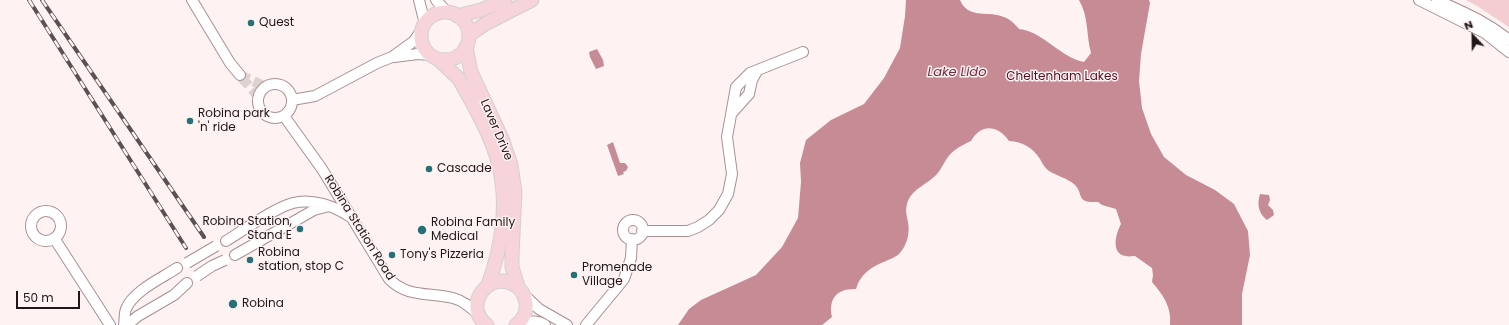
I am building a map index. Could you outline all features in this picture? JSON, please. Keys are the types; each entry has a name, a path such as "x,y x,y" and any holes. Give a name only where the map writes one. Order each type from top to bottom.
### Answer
{"main road":[{"path":"505,0 481,10 434,15 424,26 421,35 422,43 426,50 435,57 452,59 463,52 468,41 485,24 532,0"},
{"path":"452,14 464,21 468,28 468,41"},
{"name":"Laver Drive","path":"468,41 471,72 503,141 511,165 514,192 512,267 526,308 523,319 518,324"},
{"name":"Laver Drive","path":"435,57 459,79 493,145 498,163 503,196 500,245 488,285 479,296 477,303 484,322"},
{"path":"488,285 503,281 511,283 521,292"}],"street":[{"path":"192,0 230,63 240,75"},
{"path":"292,100 315,96 377,63 392,57 414,41 424,26 419,0"},
{"path":"436,0 452,14"},
{"path":"1419,0 1485,33 1509,52"},
{"path":"1437,0 1477,18 1497,30 1509,40"},
{"path":"642,231 688,231 709,220 719,210 728,194 732,174 728,137 732,114 733,94 736,87 745,77 803,52"},
{"path":"392,57 418,54 435,57"},
{"path":"732,114 749,94 752,80 757,71"},
{"path":"288,90 292,100 291,108 284,116 271,118 263,113 259,104 259,97 266,87 273,84 280,85 288,90 315,96"},
{"name":"Robina Station Road","path":"284,116 322,169 349,216 389,278 399,288 410,292 454,298 469,306 484,322"},
{"path":"226,241 274,212 294,203 311,202 328,206 349,216"},
{"path":"235,255 314,210 328,206"},
{"path":"633,220 639,222 642,231 638,238 632,239 626,238 623,232 624,226 627,222 633,220"},
{"path":"54,238 110,325"},
{"path":"586,325 624,279 631,258 632,239"},
{"path":"187,263 216,246"},
{"path":"197,276 212,266 225,260"},
{"path":"177,268 132,299 126,311 128,323 174,295 187,283"},
{"path":"521,292 538,309 567,325"},
{"path":"518,324 533,321 540,322 545,325"}],"shaded area":[{"path":"1466,0 1509,0 1509,27 1477,6"}],"water":[{"name":"Lake Lido","path":"906,0 960,0 963,6 968,10 1006,18 1019,29 1036,35 1068,56 1084,62 1091,53 1086,19 1079,0 1149,0 1150,3 1141,54 1139,81 1142,108 1151,134 1164,157 1186,175 1215,190 1234,204 1248,231 1250,255 1242,294 1242,325 1170,325 1170,313 1166,302 1152,282 1152,268 1135,256 1121,254 1116,247 1117,233 1121,224 1116,209 1102,205 1098,202 1086,201 1081,197 1074,184 1049,171 1030,148 1023,144 1009,141 1000,132 990,128 980,131 971,141 952,152 937,174 912,195 906,209 909,226 906,243 902,251 863,275 856,289 844,290 835,296 831,305 832,317 822,325 678,325 689,309 701,300 756,275 782,247 798,218 801,182 800,163 806,140 831,120 864,104 884,78 900,48"},
{"path":"597,49 603,60 604,66 596,69 589,52"},
{"path":"613,142 620,163 625,163 628,167 626,171 623,172 624,174 618,176 607,145"},
{"path":"1260,194 1269,195 1270,200 1268,205 1273,210 1274,215 1267,220 1259,208"}],"tunnel":[{"path":"240,75 266,87"},
{"path":"242,78 259,97"}],"railway":[{"path":"29,0 186,248"},
{"path":"42,0 204,237"}],"place":[{"name":"Quest","path":"251,23"},
{"name":"Robina park 'n' ride","path":"190,121"},
{"name":"Cascade","path":"429,169"},
{"name":"Robina Station, Stand E","path":"300,229"},
{"name":"Robina Family Medical","path":"422,230"},
{"name":"Tony's Pizzeria","path":"392,255"},
{"name":"Robina station, stop C","path":"250,260"},
{"name":"Promenade Village","path":"574,275"},
{"name":"Robina","path":"233,304"}],"park label":[{"name":"Cheltenham Lakes","path":"1062,77"}]}
